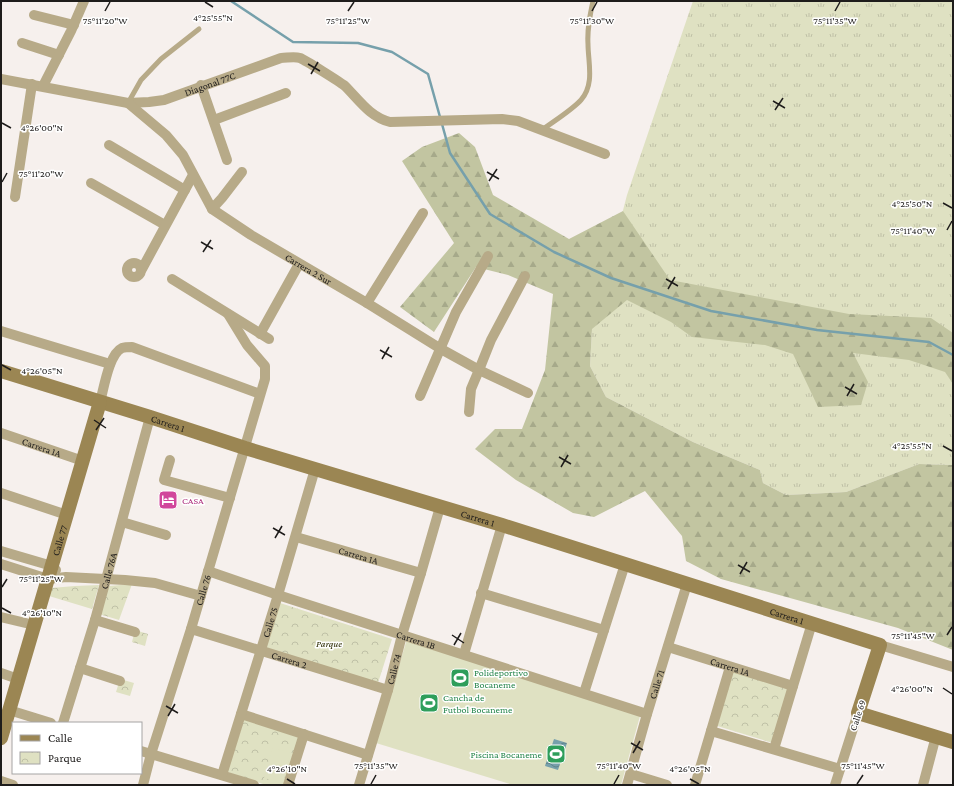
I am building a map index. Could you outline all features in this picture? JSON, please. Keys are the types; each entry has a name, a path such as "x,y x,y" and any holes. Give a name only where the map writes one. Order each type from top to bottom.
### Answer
{"street":[{"path":"43,86 74,26 84,1"},
{"path":"34,15 74,26"},
{"path":"22,43 59,55"},
{"name":"Diagonal 77C","path":"128,103 164,100 281,58 291,57 300,58 343,85 374,116 382,120 390,122 502,119 518,121 542,131"},
{"path":"1,79 128,103"},
{"path":"15,197 32,84"},
{"path":"201,86 227,160"},
{"path":"214,120 286,94"},
{"name":"Carrera 2 Sur","path":"128,103 166,135 183,155 212,209 251,235 367,303 441,349 479,370 528,393"},
{"path":"542,131 604,154"},
{"path":"109,145 185,190"},
{"path":"212,209 242,172"},
{"path":"126,279 138,277 141,274 142,269 165,225 193,175"},
{"path":"91,183 165,225"},
{"path":"367,303 423,213"},
{"path":"420,396 456,312 488,256"},
{"path":"260,334 299,264"},
{"path":"469,412 471,389 492,340 525,276"},
{"path":"172,279 269,339"},
{"name":"Calle 76","path":"143,785 151,754 192,629 265,379 264,366 247,345 228,314"},
{"path":"1,331 110,364"},
{"name":"Calle 77","path":"1,738 3,723 9,710 50,573 110,364 117,352 123,347 132,347 260,394"},
{"name":"Carrera 1","path":"1,371 246,448 502,525 953,667"},
{"name":"Calle 76A","path":"63,722 95,620 150,417"},
{"name":"Carrera 1A","path":"1,434 82,461"},
{"path":"170,460 164,480 230,498"},
{"name":"Calle 75","path":"222,775 296,537 315,469"},
{"path":"1,493 67,514"},
{"name":"Calle 74","path":"359,785 388,690 402,635 422,573 440,507"},
{"path":"122,522 166,535"},
{"path":"464,654 502,525"},
{"name":"Carrera 1A","path":"296,537 422,573"},
{"path":"1,551 50,573 66,578 125,580 154,583 201,596"},
{"path":"1,564 50,573"},
{"path":"584,693 625,564"},
{"name":"Carrera 1B","path":"208,571 647,714"},
{"name":"Calle 71","path":"628,785 647,714 687,584"},
{"path":"481,593 604,630"},
{"path":"1,617 34,625"},
{"path":"95,620 135,632"},
{"path":"774,749 812,623"},
{"name":"Carrera 2","path":"192,629 388,690"},
{"name":"Calle 69","path":"835,785 880,645"},
{"name":"Carrera 1A","path":"668,647 793,686"},
{"path":"695,785 730,667"},
{"path":"80,668 120,681"},
{"path":"1,673 18,679"},
{"path":"9,710 48,722"},
{"path":"858,713 953,742"},
{"path":"241,714 368,755"},
{"path":"711,730 840,769"},
{"path":"288,785 304,734"},
{"path":"922,785 936,736"},
{"path":"142,751 254,785"},
{"path":"631,774 667,785"},
{"path":"1,781 13,785"}],"lane":[{"path":"542,131 582,99 588,87 590,73 588,30 593,1"},
{"path":"128,103 141,80 161,59 199,29"}],"green space":[{"path":"693,1 953,1 953,465 919,464 846,492 786,495 763,483 760,470 693,442 606,397 590,366 592,329 627,195"},
{"path":"459,133 475,147 493,195 569,239 623,211 670,280 849,314 931,318 953,333 953,384 945,372 909,360 853,353 868,382 861,405 818,407 793,354 765,345 692,337 671,322 627,300 592,329 590,366 606,397 693,442 760,470 763,483 786,495 846,492 919,464 953,465 953,650 898,628 721,579 686,561 682,536 645,491 594,517 573,513 516,480 475,449 495,429 522,429 545,370 553,294 508,275 476,267 434,332 400,307 454,243 402,161 422,147"},
{"path":"132,584 119,620 99,614 109,586"},
{"path":"99,585 92,609 49,596 51,588"},
{"name":"Parque","path":"280,603 392,639 378,683 266,648"},
{"path":"135,630 148,634 145,646 132,642"},
{"name":"Polideportivo Bocaneme","path":"407,639 640,716 621,785 513,785 376,743"},
{"path":"731,671 789,689 773,743 714,725"},
{"path":"120,679 134,683 130,696 116,692"},
{"path":"245,717 301,735 285,785 266,785 227,772"},
{"path":"272,748 291,753 283,783 264,778"}],"water":[{"name":"Piscina Bocaneme","path":"554,739 567,743 558,770 545,766"}],"waterway":[{"path":"231,1 293,42 358,43 392,52 428,74 440,117"},
{"path":"442,124 450,153 490,214 554,252 611,278 711,311 817,330 929,342 953,355"}],"place":[{"name":"CASA","path":"168,500"},
{"name":"Polideportivo Bocaneme","path":"460,678"},
{"name":"Cancha de Futbol Bocaneme","path":"429,703"},
{"name":"Piscina Bocaneme","path":"556,754"}]}
